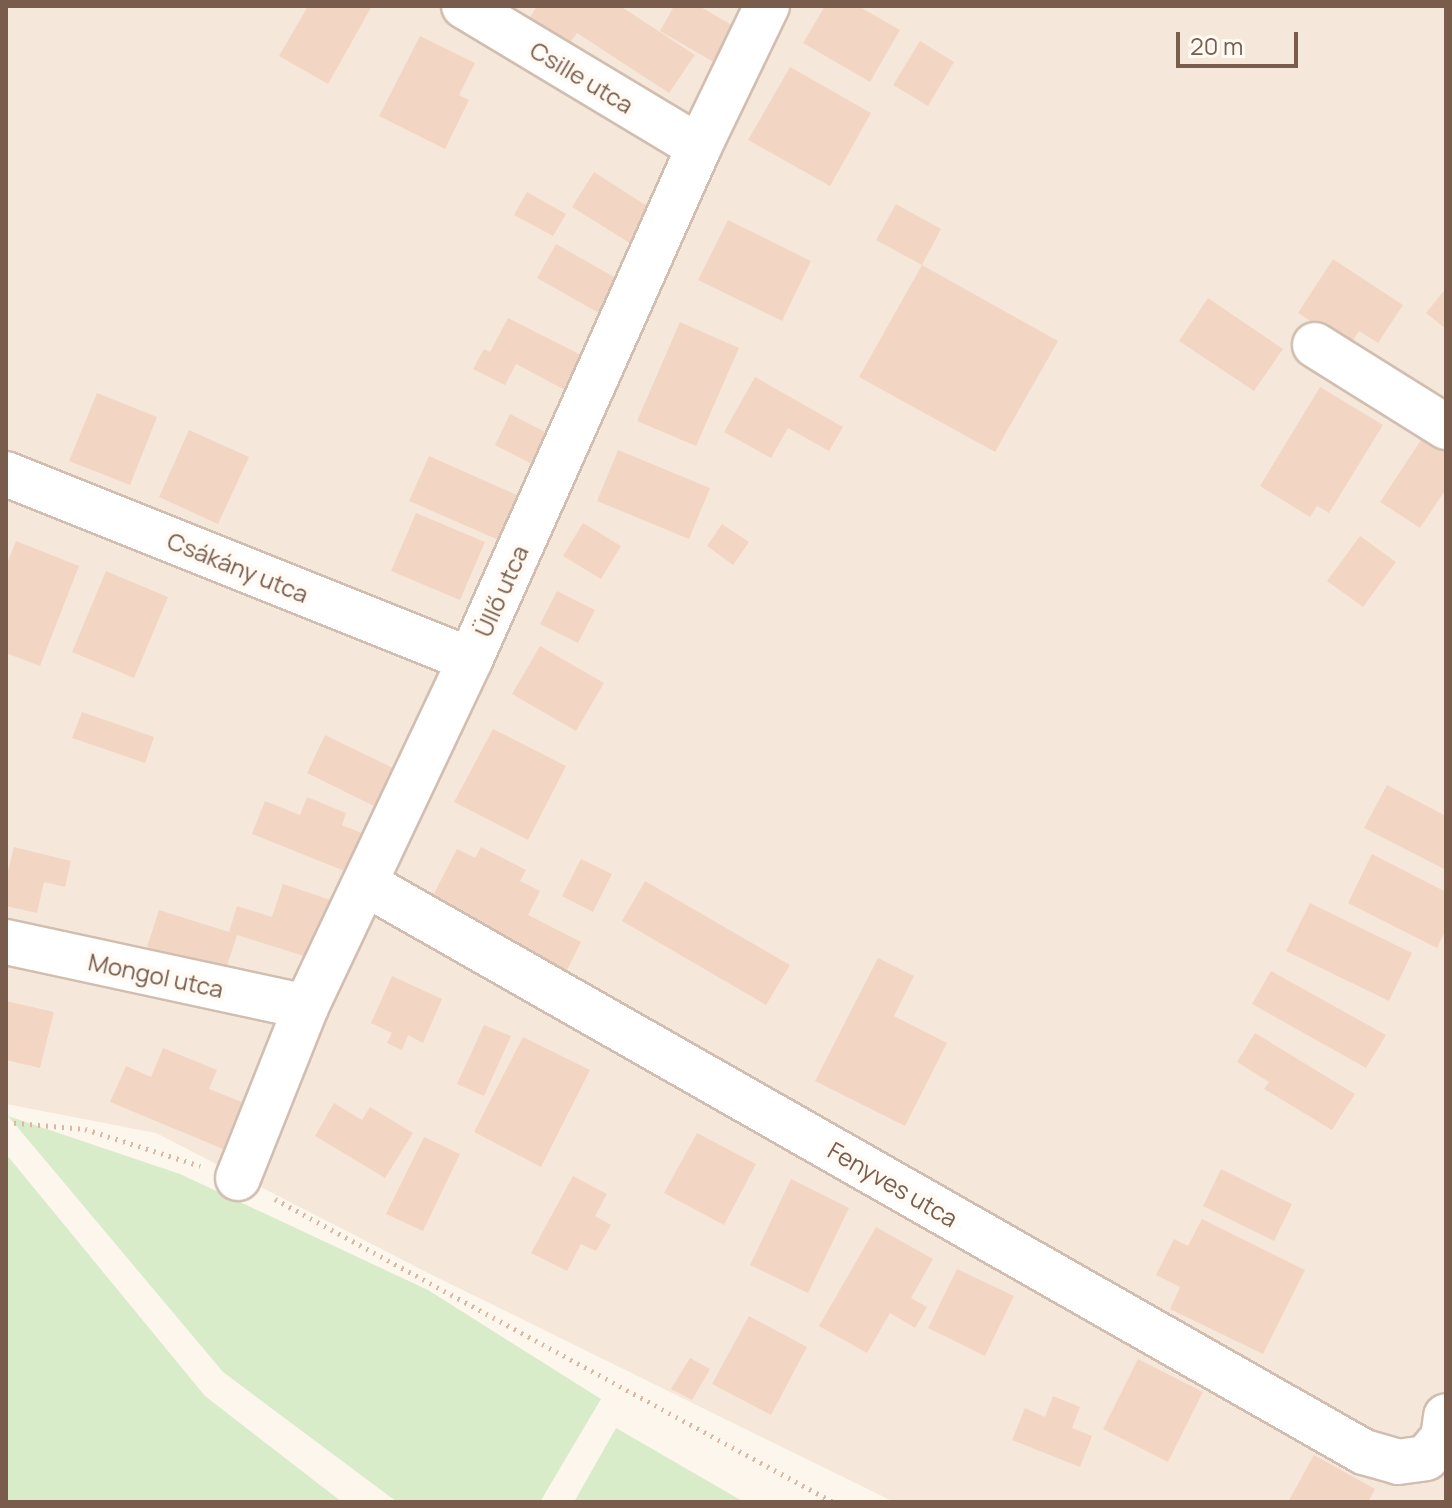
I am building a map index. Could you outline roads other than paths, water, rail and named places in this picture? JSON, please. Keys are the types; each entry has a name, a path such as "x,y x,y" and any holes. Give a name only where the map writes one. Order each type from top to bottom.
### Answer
{"street":[{"name":"Csille utca","path":"464,6 699,147"},
{"name":"Üllő utca","path":"238,1178 306,1007 470,660 699,147 767,6"},
{"path":"1315,345 1446,427"},
{"name":"Csákány utca","path":"6,474 470,660"},
{"name":"Fenyves utca","path":"366,884 1364,1452 1398,1462 1426,1458 1443,1438 1446,1416"},
{"name":"Mongol utca","path":"6,942 306,1007"}]}
